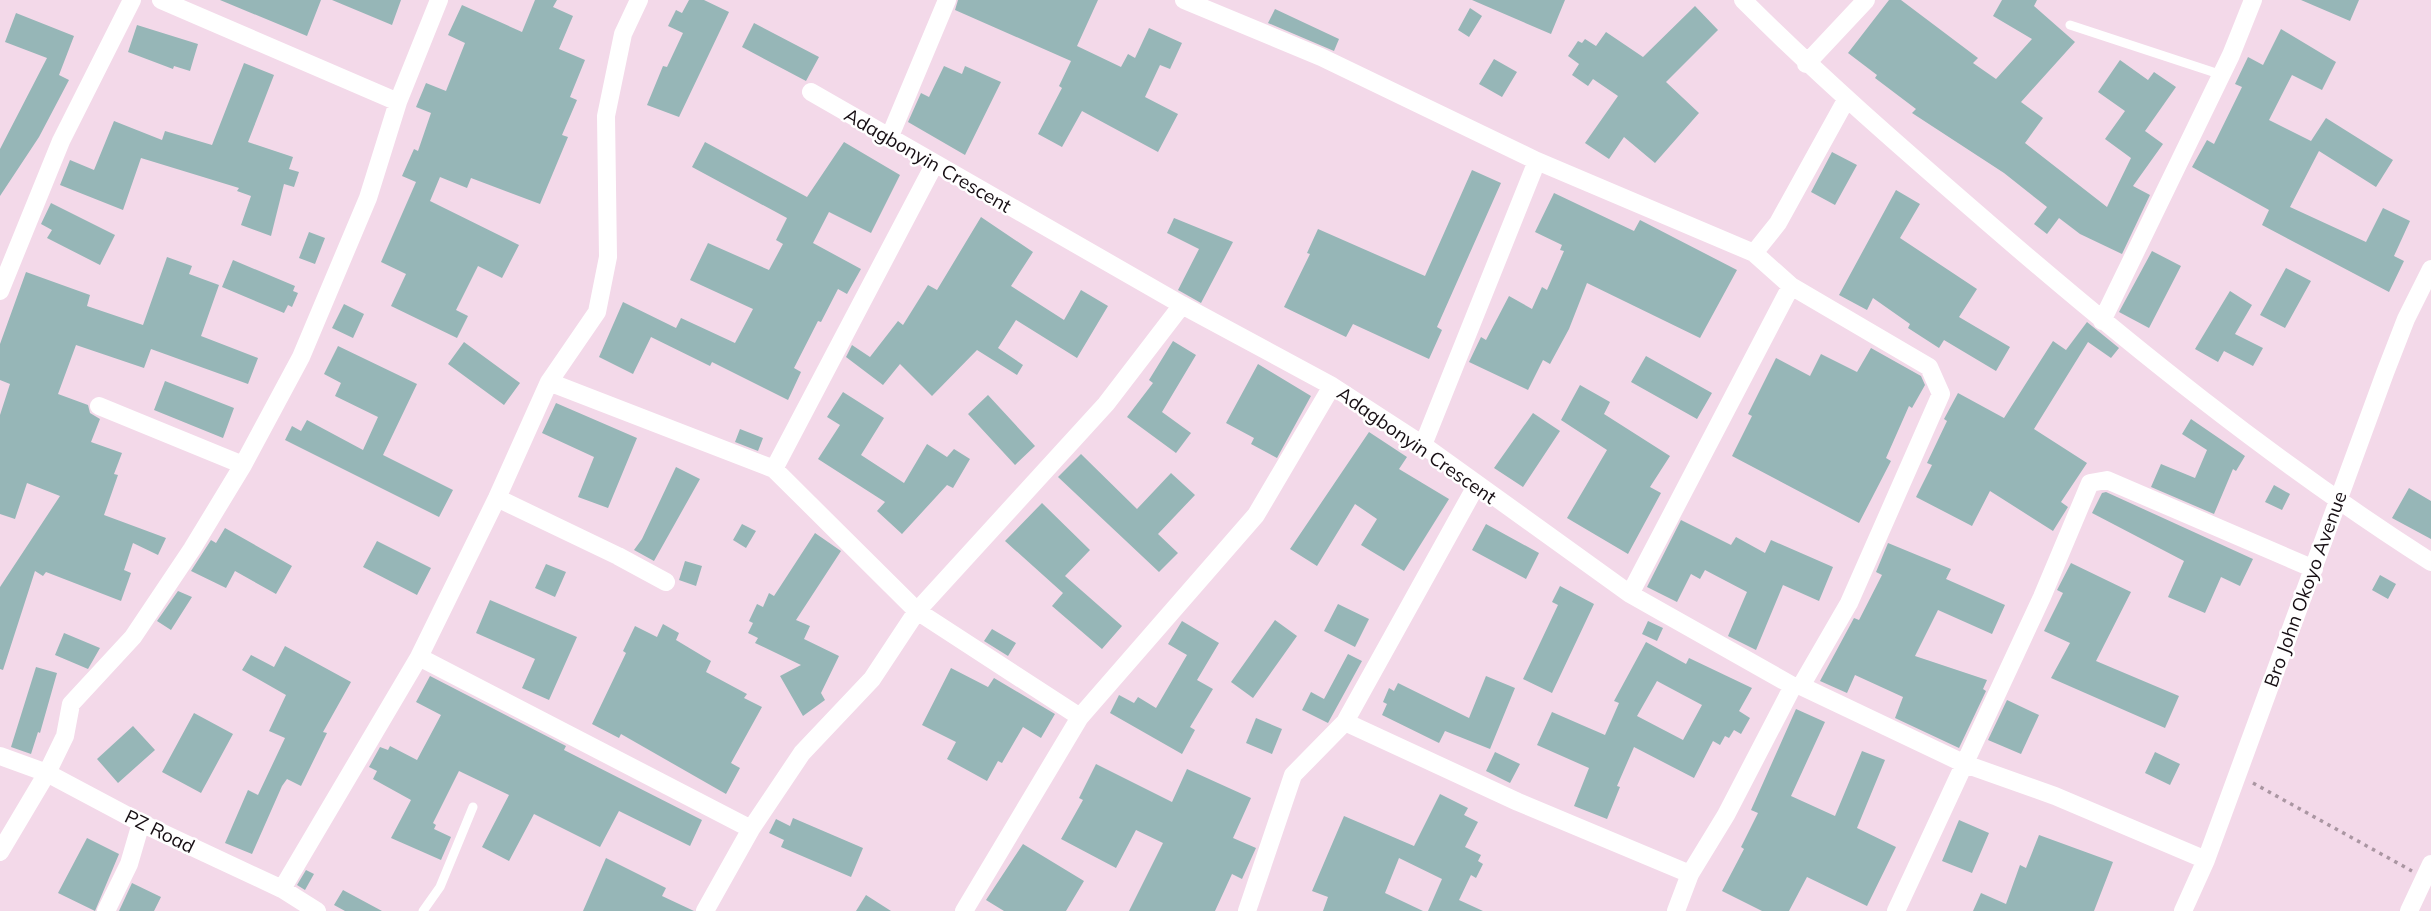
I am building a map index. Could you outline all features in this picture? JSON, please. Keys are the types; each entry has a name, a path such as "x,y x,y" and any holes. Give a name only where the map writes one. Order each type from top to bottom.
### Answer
{"street":[{"path":"0,290 61,141 132,0"},
{"path":"161,0 398,102"},
{"path":"0,852 47,773 65,736 71,704 132,637 243,465 306,345 368,198 398,102 439,0"},
{"path":"282,888 419,657 497,498 549,382 597,312 608,257 606,116 623,34 639,0"},
{"path":"890,136 947,0"},
{"path":"1184,0 1321,57 1537,161 1754,253 1791,286 1929,367 1941,394 1849,603 1797,686 1726,815 1690,874 1676,911"},
{"path":"1743,0 1846,100 2102,321 2337,502 2431,562"},
{"path":"1806,64 1866,0"},
{"path":"2102,321 2222,75 2253,0"},
{"name":"Adagbonyin Crescent","path":"811,92 890,136 933,165 1332,386 1423,445 1476,486 1630,594 1797,686 1956,760 2054,796 2206,860"},
{"path":"1754,253 1778,223 1846,100"},
{"path":"1423,445 1537,161"},
{"path":"774,469 933,165"},
{"name":"Bro John Okoyo Avenue","path":"2183,911 2206,860 2235,773 2406,319 2431,269"},
{"path":"1630,594 1791,286"},
{"path":"705,911 751,830 802,753 872,679 917,611 1105,404 1182,305"},
{"path":"549,382 774,469 917,611 1080,718"},
{"path":"964,911 1080,718 1256,515 1332,386"},
{"path":"99,406 243,465"},
{"path":"1896,911 1956,760 2090,482 2107,480 2314,569"},
{"path":"1247,911 1293,775 1345,722 1476,486"},
{"path":"497,498 666,582"},
{"path":"419,657 751,830"},
{"path":"1345,722 1518,802 1690,874"},
{"name":"PZ Road","path":"0,756 47,773 141,823 282,888 306,909"},
{"path":"106,911 129,864 141,823"},
{"path":"2409,911 2429,875"}],"lane":[{"path":"2070,24 2222,75"},
{"path":"423,911 440,887 473,807"}],"path":[{"path":"2235,773 2429,875"}],"building":[{"path":"220,0 321,0 307,36"},
{"path":"332,0 401,0 392,25"},
{"path":"535,0 557,0 553,7 573,16 559,49 585,60 570,97 577,100 562,135 568,137 540,204 471,178 467,188 440,177 430,201 519,245 502,278 478,266 456,310 468,316 457,338 391,306 406,274 381,262 416,182 402,176 414,149 418,151 431,113 416,107 426,83 446,91 465,43 448,35 462,5 522,32"},
{"path":"689,0 704,0 729,12 679,117 647,105 663,66 667,67 683,33 668,26 676,10 682,13"},
{"path":"958,0 1098,0 1077,46 1121,67 1128,54 1135,58 1149,28 1182,43 1170,69 1160,65 1145,97 1178,114 1158,152 1082,111 1062,147 1038,134 1062,88 1059,86 1071,61 955,10"},
{"path":"1472,0 1565,0 1551,34"},
{"path":"1889,0 1901,0 1978,58 1973,63 1996,79 2032,39 1993,16 2002,0 2037,0 2034,6 2075,42 2021,102 2043,118 2025,143 2107,207 2131,158 2105,139 2125,111 2098,92 2120,60 2148,80 2154,72 2176,87 2145,131 2163,144 2133,186 2150,195 2122,254 2080,234 2059,218 2047,234 2034,224 2047,207 2004,173 1912,113 1916,109 1875,78 1877,75 1848,53"},
{"path":"2301,0 2359,0 2350,21"},
{"path":"1695,6 1718,30 1666,82 1699,113 1655,163 1624,137 1609,159 1585,143 1618,96 1593,79 1588,86 1572,75 1579,64 1568,56 1578,41 1582,43 1585,39 1596,46 1606,32 1643,57"},
{"path":"1470,8 1482,16 1469,37 1458,30"},
{"path":"1275,9 1339,39 1334,51 1268,23"},
{"path":"16,13 74,36 59,75 69,80 39,137 0,196 0,149 47,58 5,42"},
{"path":"754,23 819,57 806,81 742,47"},
{"path":"137,25 198,44 190,71 174,66 173,69 128,52"},
{"path":"2281,29 2336,62 2322,90 2292,75 2269,120 2311,141 2326,118 2393,160 2376,187 2319,151 2290,207 2366,242 2383,208 2410,221 2394,256 2404,261 2389,292 2262,225 2269,210 2192,167 2207,140 2214,144 2242,87 2235,84 2248,57 2263,65"},
{"path":"1494,59 1517,72 1502,97 1479,84"},
{"path":"244,63 274,75 248,142 293,157 289,169 299,172 294,187 284,184 271,236 241,225 251,196 237,191 239,188 141,158 123,210 60,185 70,160 94,170 114,121 162,140 165,131 212,145"},
{"path":"944,66 962,74 965,66 1001,82 965,155 908,122 921,93 929,97"},
{"path":"705,142 807,197 844,142 900,175 871,233 829,212 813,243 861,269 847,294 838,289 821,322 818,321 794,368 801,372 788,400 712,362 710,366 651,337 633,374 599,357 623,302 676,328 681,318 735,343 753,309 690,280 708,243 769,270 783,244 776,240 787,218 692,167"},
{"path":"1832,152 1857,165 1835,205 1811,192"},
{"path":"1472,170 1501,183 1437,327 1442,330 1429,359 1353,324 1346,337 1284,307 1310,254 1307,253 1318,229 1425,276"},
{"path":"1896,190 1920,204 1900,238 1977,289 1959,317 2010,347 1996,371 1944,340 1939,348 1908,328 1910,324 1873,298 1867,310 1839,295"},
{"path":"1554,193 1634,231 1640,220 1737,270 1700,338 1587,283 1569,329 1550,364 1543,360 1528,390 1469,362 1481,337 1486,340 1509,296 1532,309 1542,287 1547,290 1564,251 1560,250 1562,245 1535,232"},
{"path":"51,203 115,235 100,265 47,238 52,230 41,224"},
{"path":"981,217 1033,252 1011,286 1064,320 1081,290 1108,306 1077,358 1016,320 998,348 1023,365 1017,375 977,350 932,396 900,364 883,385 846,357 852,345 870,357 898,321 903,325 928,285 937,290"},
{"path":"1174,218 1233,242 1201,303 1178,290 1199,249 1167,233"},
{"path":"309,232 325,238 315,264 299,258"},
{"path":"2152,251 2181,266 2149,328 2119,312"},
{"path":"167,257 192,266 189,274 219,285 201,336 258,358 248,384 151,349 144,368 76,345 58,394 88,405 90,413 100,419 91,442 122,453 114,474 118,475 104,515 166,538 158,555 133,543 124,570 131,573 121,601 46,572 43,576 35,571 3,670 0,669 0,587 60,496 27,483 15,519 0,514 0,415 10,384 0,380 0,344 26,272 90,295 87,306 143,325"},
{"path":"233,260 295,286 293,291 298,293 292,307 288,305 284,313 222,287"},
{"path":"2286,268 2311,281 2285,328 2260,315"},
{"path":"2230,291 2252,305 2235,334 2263,348 2253,366 2224,351 2218,362 2195,349"},
{"path":"344,304 364,314 353,338 332,328"},
{"path":"2087,322 2119,348 2111,358 2088,342 2034,429 2087,463 2061,502 2068,507 2053,531 1990,491 1972,526 1916,497 1932,465 1927,463 1947,421 1944,419 1958,393 2004,418 2053,341 2066,350"},
{"path":"1173,341 1196,355 1162,412 1191,433 1176,453 1127,417 1153,383 1149,380"},
{"path":"464,342 520,383 504,405 448,364"},
{"path":"338,346 417,384 383,455 453,490 439,517 285,440 292,426 301,431 307,420 363,450 378,417 335,396 341,383 324,374"},
{"path":"1871,348 1921,376 1925,385 1912,408 1909,406 1886,458 1891,461 1859,523 1732,456 1752,416 1748,414 1776,358 1810,376 1821,354 1857,372"},
{"path":"1646,356 1712,393 1697,419 1631,382"},
{"path":"1258,364 1311,396 1277,458 1251,444 1254,438 1226,423"},
{"path":"165,381 234,408 223,438 154,410"},
{"path":"1580,385 1610,402 1604,414 1670,456 1650,487 1661,493 1628,554 1567,518 1607,450 1561,420"},
{"path":"843,392 884,418 861,455 904,483 927,444 947,457 954,449 970,459 953,488 947,485 902,534 877,511 885,502 818,459 840,425 827,417"},
{"path":"988,395 1035,446 1015,465 968,414"},
{"path":"556,403 637,438 608,508 578,497 594,457 542,433"},
{"path":"1533,413 1560,431 1523,487 1494,468"},
{"path":"2191,419 2245,456 2236,471 2233,469 2214,514 2151,487 2161,464 2195,478 2207,450 2182,434"},
{"path":"740,429 763,438 758,451 735,442"},
{"path":"1369,432 1407,457 1399,469 1449,499 1404,571 1361,545 1377,519 1355,504 1317,566 1290,549"},
{"path":"1081,454 1137,509 1171,473 1195,495 1158,534 1178,553 1159,572 1058,477"},
{"path":"676,467 700,479 654,561 634,550 642,539"},
{"path":"2274,485 2290,494 2282,510 2265,502"},
{"path":"2409,488 2431,501 2431,539 2392,518"},
{"path":"2106,492 2253,559 2240,586 2221,577 2205,613 2168,597 2184,561 2092,513 2102,493"},
{"path":"1042,503 1090,550 1065,576 1122,626 1102,649 1052,606 1063,593 1005,541"},
{"path":"1681,520 1731,545 1736,537 1765,553 1771,540 1833,567 1819,601 1783,585 1756,650 1728,636 1747,592 1705,570 1700,579 1691,574 1677,602 1647,587"},
{"path":"742,524 756,531 746,548 733,540"},
{"path":"1486,524 1539,553 1526,579 1472,550"},
{"path":"225,528 292,566 276,594 235,571 226,588 191,571 211,540 216,543"},
{"path":"815,533 841,551 796,620 810,626 804,639 839,656 821,693 825,700 803,716 780,676 801,665 755,643 758,638 748,633 753,623 749,621 757,604 763,607 769,593 774,596"},
{"path":"377,541 431,568 417,595 363,567"},
{"path":"1888,543 1951,569 1946,579 2005,605 1992,634 1938,610 1915,656 1987,680 1983,689 1986,691 1959,748 1895,718 1903,697 1855,675 1847,693 1820,681 1854,618 1859,620 1882,575 1876,572"},
{"path":"685,561 702,566 696,586 679,580"},
{"path":"2071,563 2131,592 2096,661 2179,696 2165,728 2051,678 2070,643 2044,631 2063,593 2057,590"},
{"path":"546,564 566,572 555,597 535,588"},
{"path":"2380,575 2396,584 2388,599 2372,590"},
{"path":"1560,586 1594,604 1552,693 1523,679 1558,605 1552,602"},
{"path":"178,591 192,597 171,630 157,621"},
{"path":"490,600 577,637 549,700 522,688 535,659 476,633"},
{"path":"1338,604 1369,619 1355,647 1324,631"},
{"path":"1275,620 1297,636 1253,698 1231,682"},
{"path":"1182,621 1219,643 1197,680 1213,689 1190,727 1195,730 1182,754 1110,713 1119,695 1134,703 1138,697 1156,708 1187,655 1168,644"},
{"path":"1648,621 1663,628 1657,641 1642,634"},
{"path":"663,624 679,633 676,640 711,661 706,672 747,694 744,698 762,707 731,763 740,768 726,794 621,734 619,738 592,724 626,653 623,651 635,626 657,637"},
{"path":"992,629 1016,643 1008,656 984,641"},
{"path":"64,633 100,648 88,669 55,655"},
{"path":"1646,642 1686,664 1689,658 1752,688 1739,711 1750,718 1741,734 1734,730 1729,738 1725,736 1720,745 1713,741 1694,778 1634,747 1617,786 1620,787 1607,819 1574,806 1589,768 1537,745 1552,712 1605,735 1619,703 1614,701","holes":["1657,681 1702,705 1683,740 1637,716"]},
{"path":"285,646 351,682 323,732 327,733 301,786 287,779 252,854 225,843 248,790 258,795 285,738 269,731 286,695 242,670 251,655 274,667"},
{"path":"1348,654 1362,661 1328,723 1302,710 1311,692 1324,699"},
{"path":"36,667 57,673 40,733 38,732 31,754 11,747"},
{"path":"951,668 988,687 994,678 1055,714 1041,738 1023,727 1002,763 998,761 987,781 947,759 956,742 922,725"},
{"path":"430,676 566,746 564,750 702,820 690,846 619,811 600,847 534,814 509,861 482,847 509,795 459,771 433,823 436,825 434,829 451,837 441,860 391,838 411,800 373,779 377,771 369,767 380,747 388,750 390,746 417,760 441,715 416,702"},
{"path":"1486,676 1515,688 1490,749 1445,731 1439,743 1382,715 1387,704 1383,702 1389,688 1394,691 1398,683 1469,718"},
{"path":"2007,700 2039,715 2021,754 1988,740"},
{"path":"1796,709 1825,722 1791,796 1835,816 1862,751 1885,760 1857,828 1896,847 1867,906 1807,877 1789,911 1762,911 1722,891 1744,849 1741,847 1758,813 1751,810"},
{"path":"194,713 233,734 201,793 162,772"},
{"path":"1256,718 1282,729 1272,754 1246,743"},
{"path":"133,726 155,750 118,783 97,759"},
{"path":"1495,752 1520,764 1510,783 1486,771"},
{"path":"2155,752 2180,764 2170,785 2145,773"},
{"path":"1096,764 1172,802 1187,769 1251,798 1233,838 1256,848 1242,879 1232,874 1215,911 1129,911 1163,843 1136,830 1116,868 1061,839 1083,800 1079,798"},
{"path":"1440,794 1468,808 1464,815 1478,822 1465,847 1481,855 1478,861 1483,864 1476,878 1471,875 1459,900 1483,911 1428,911 1442,879 1399,858 1385,893 1423,911 1323,911 1328,897 1312,891 1344,816 1414,846"},
{"path":"793,818 863,848 851,877 781,847 784,840 769,833 776,819 790,826"},
{"path":"1959,820 1989,833 1972,873 1942,861"},
{"path":"2039,835 2113,862 2094,911 1973,911 1981,893 2006,904 2020,865 2026,868"},
{"path":"87,838 119,854 95,911 58,893"},
{"path":"1023,844 1084,881 1066,911 1004,911 986,900"},
{"path":"606,858 666,888 662,896 694,911 583,911"},
{"path":"306,870 314,874 305,890 297,885"},
{"path":"132,883 161,897 154,911 119,911"},
{"path":"343,890 382,911 345,911 334,905"},
{"path":"866,895 891,911 856,911"}]}
